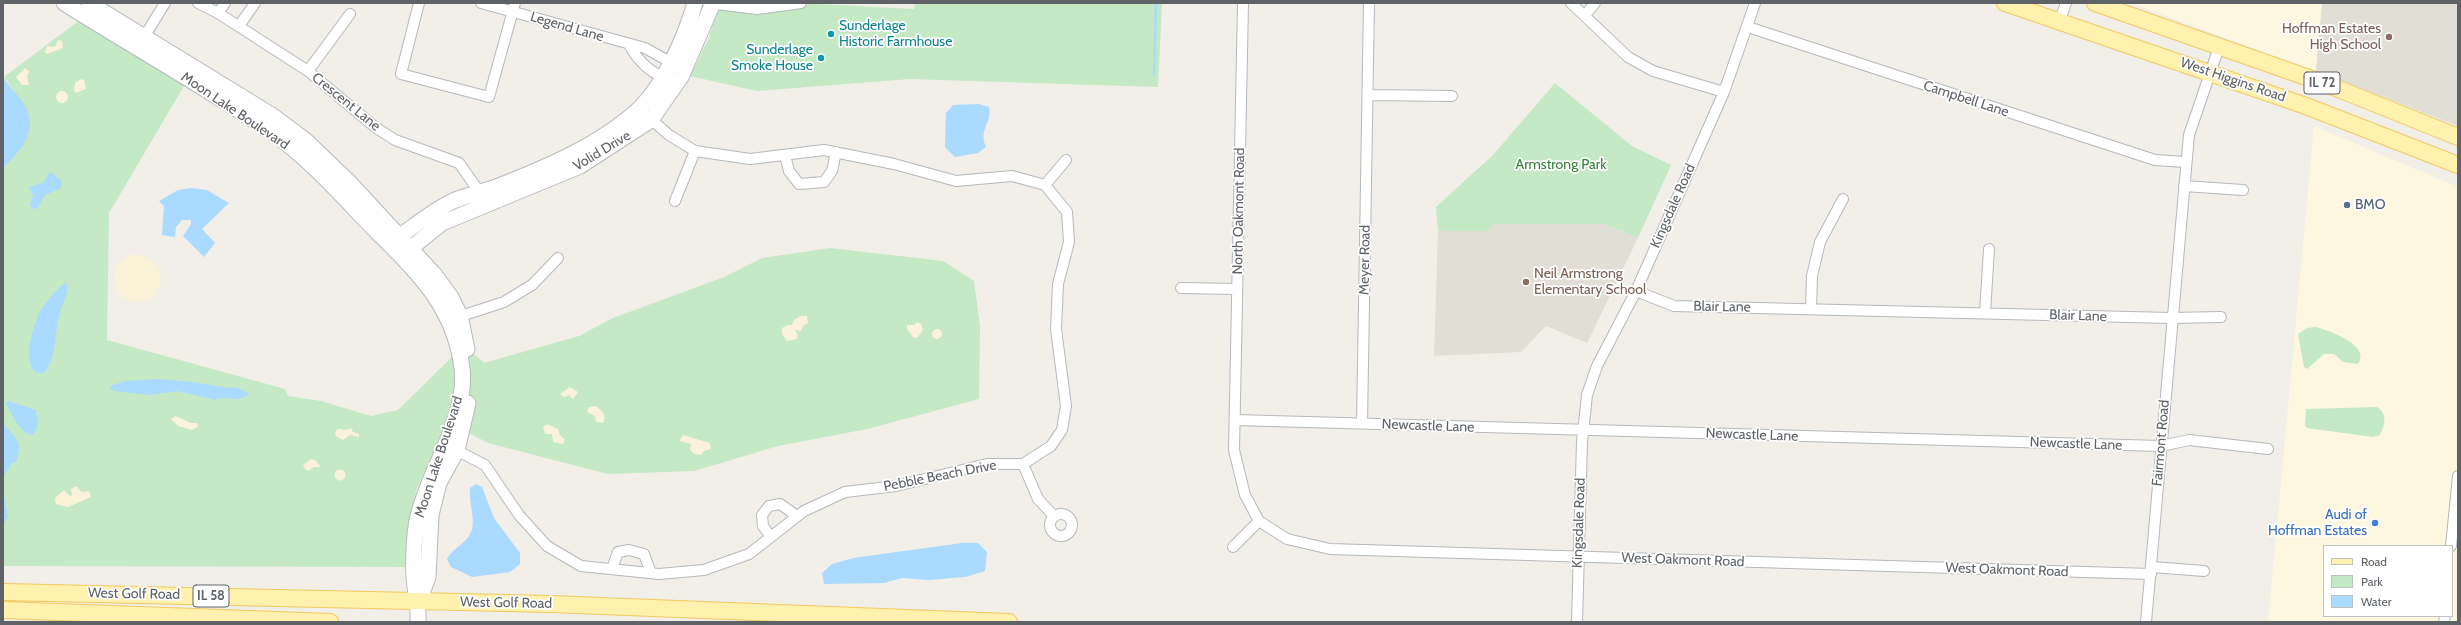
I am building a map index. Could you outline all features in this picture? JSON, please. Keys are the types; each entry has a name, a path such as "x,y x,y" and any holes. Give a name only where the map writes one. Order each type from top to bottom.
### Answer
{"main road":[{"name":"West Higgins Road","path":"2005,3 2060,20 2306,106 2458,165"},
{"name":"West Higgins Road","path":"2095,3 2326,84 2458,137"},
{"name":"West Golf Road","path":"3,592 419,601 860,619 1009,622"},
{"name":"West Golf Road","path":"3,610 330,622"}],"street":[{"name":"Moon Lake Boulevard","path":"64,3 141,43 273,116 305,140 400,236 450,297 462,367 462,387 455,418 451,448 433,470 418,518 414,575 419,601 418,622"},
{"name":"Moon Lake Boulevard","path":"89,3 141,43 271,131 306,160 429,285 454,318"},
{"path":"141,43 165,3"},
{"name":"Crescent Lane","path":"198,3 218,13 308,71 375,126 395,140 459,163 484,198"},
{"path":"218,13 224,3"},
{"path":"238,26 254,3"},
{"path":"419,3 401,74 489,97 514,7"},
{"name":"Legend Lane","path":"481,3 514,7 629,44 646,48 670,62 681,76"},
{"name":"Volid Drive","path":"411,248 442,223 484,198 569,156 605,135 639,109 653,93 687,30 695,3"},
{"path":"711,3 757,9 776,4 801,3"},
{"name":"Volid Drive","path":"400,236 454,201 484,198 580,166 651,120 681,76 711,3"},
{"name":"North Oakmont Road","path":"1243,3 1235,420 1237,468 1245,495 1260,521"},
{"name":"Meyer Road","path":"1362,424 1369,96 1369,3"},
{"path":"1571,3 1628,57 1653,71 1724,92"},
{"path":"1585,15 1595,3"},
{"name":"Kingsdale Road","path":"1577,622 1582,430 1584,406 1589,386 1636,291 1724,92 1748,27 1755,3"},
{"path":"2060,20 2066,3"},
{"path":"308,71 350,14"},
{"name":"Campbell Lane","path":"1748,27 2155,160 2186,162"},
{"path":"629,44 636,58 662,77 681,76"},
{"name":"Fairmont Road","path":"2146,622 2171,318 2189,136 2219,46"},
{"path":"1369,96 1452,96"},
{"path":"639,109 669,135 695,151 750,160 824,150 894,164 956,181 1012,176 1045,186 1067,212 1069,242 1058,284 1056,329 1066,406 1062,430 1051,446 1023,464 1038,499 1054,516"},
{"path":"675,201 695,151"},
{"path":"784,155 789,171 799,184 824,182 832,171 836,152"},
{"path":"1045,186 1066,160"},
{"path":"2184,186 2243,190"},
{"path":"1811,309 1812,276 1820,242 1843,199"},
{"path":"1985,313 1989,249"},
{"path":"454,318 504,302 526,289 558,258"},
{"path":"1181,288 1237,289"},
{"name":"Blair Lane","path":"1636,291 1674,306 2171,318"},
{"path":"2171,318 2221,317"},
{"name":"Newcastle Lane","path":"1235,420 2161,446 2189,440 2268,450"},
{"name":"Pebble Beach Drive","path":"451,448 485,465 519,515 547,546 581,566 651,573 704,570 749,554 804,510 845,492 896,486 987,464 1023,464"},
{"path":"2451,545 2458,476"},
{"path":"770,537 764,526 762,515 769,506 780,504 797,516"},
{"path":"1233,547 1260,521"},
{"name":"West Oakmont Road","path":"1260,521 1287,538 1330,549 1578,557 2151,571"},
{"path":"612,569 618,552 628,550 644,554 651,573"},
{"path":"2151,571 2204,571"}],"shaded area":[{"path":"2131,3 2322,3 2316,71"},
{"name":"Hoffman Estates High School","path":"2322,3 2458,3 2458,126 2316,71"},
{"path":"2314,126 2458,187 2458,622 2268,622"},
{"name":"Neil Armstrong Elementary School","path":"1493,224 1604,224 1638,238 1587,343 1546,326 1521,352 1434,356 1438,231 1488,231"}],"green space":[{"path":"719,3 797,3 914,9 915,3 1162,3 1158,87 910,79 757,91 690,76 709,38"},
{"path":"81,19 184,86 109,213 107,340 285,389 288,396 321,401 371,416 398,410 453,356 475,355 484,363 579,336 613,318 724,277 762,258 830,248 943,261 974,281 980,327 979,399 867,429 778,446 694,471 608,474 488,443 448,422 416,490 405,567 3,566 3,168 19,152 28,114 4,77"},
{"name":"Armstrong Park","path":"1555,83 1632,146 1671,165 1638,238 1604,224 1493,224 1488,231 1438,231 1436,207 1493,155"},
{"path":"2316,327 2338,335 2354,345 2359,351 2361,357 2358,364 2343,362 2334,354 2324,354 2307,369 2304,367 2298,334 2307,328"},
{"path":"2377,407 2383,413 2384,424 2380,435 2373,437 2307,428 2305,426 2306,409"}],"sand":[{"path":"58,40 62,41 63,48 47,54 45,52 47,46 55,47"},
{"path":"25,68 29,71 27,77 29,85 22,85 16,77"},
{"path":"81,79 84,80 86,89 76,93 74,91 75,83"},
{"path":"62,91 66,93 68,97 66,101 62,103 58,101 56,97 58,93"},
{"path":"132,254 149,259 155,263 159,269 161,276 160,283 152,299 142,302 128,300 121,295 117,288 115,272 118,265 124,258"},
{"path":"801,316 807,316 808,323 803,326 801,331 795,330 798,335 797,339 787,341 782,334 782,328 787,325 792,325 794,320"},
{"path":"916,322 921,324 923,330 917,338 913,337 907,329 907,325 915,325"},
{"path":"935,329 939,329 942,334 939,339 935,339 932,336 932,332"},
{"path":"570,387 578,392 573,399 569,395 564,397 560,394"},
{"path":"595,406 600,409 604,415 603,423 596,422 595,416 587,412 589,407"},
{"path":"175,416 191,423 197,423 198,427 192,430 178,426 171,419"},
{"path":"547,424 558,429 560,435 565,440 563,444 553,442 552,434 545,434 543,427"},
{"path":"351,428 353,432 359,434 359,437 350,435 343,440 336,436 335,432 338,429 346,430"},
{"path":"683,435 710,443 711,449 704,451 701,455 694,454 690,449 691,444 679,441"},
{"path":"311,459 315,460 321,467 313,467 309,471 305,469 303,465"},
{"path":"338,470 342,470 344,471 344,479 338,480 335,477 335,473"},
{"path":"76,486 82,492 89,491 91,497 68,507 56,504 55,498 64,490 70,496 72,495 71,489"}],"water":[{"path":"3,76 20,98 26,109 30,118 30,128 28,136 18,153 3,168"},
{"path":"979,104 989,107 990,112 984,130 984,141 986,147 978,153 955,157 945,147 946,113 953,105"},
{"path":"50,172 62,181 61,188 45,195 38,208 33,209 30,205 33,195 29,187 44,182"},
{"path":"191,188 207,190 229,203 202,229 215,243 204,257 183,236 191,224 191,220 182,220 176,227 175,237 162,235 164,206 159,201 178,190"},
{"path":"66,282 67,292 59,317 52,359 44,373 37,373 32,368 29,361 32,333 41,310"},
{"path":"157,379 230,388 236,387 250,394 240,399 218,398 216,400 177,391 150,395 114,391 110,388 112,385 127,381"},
{"path":"8,401 36,410 38,425 33,435 28,434 20,427 5,402"},
{"path":"3,423 15,437 19,449 16,462 12,463 3,477"},
{"path":"476,484 482,487 494,518 520,553 520,564 510,572 472,577 451,567 447,559 452,552 467,539 472,531 473,519 470,488"},
{"path":"3,491 8,517 4,523 3,532"},
{"path":"962,543 978,543 987,552 985,571 965,577 929,580 902,578 884,583 824,584 822,573 832,564 853,558"}],"waterway":[{"path":"1154,74 1156,3"}],"place":[{"name":"Sunderlage Historic Farmhouse","path":"831,34"},
{"name":"Hoffman Estates High School","path":"2389,37"},
{"name":"Sunderlage Smoke House","path":"821,58"},
{"name":"BMO","path":"2347,205"},
{"name":"Neil Armstrong Elementary School","path":"1526,282"},
{"name":"Audi of Hoffman Estates","path":"2375,523"}]}
